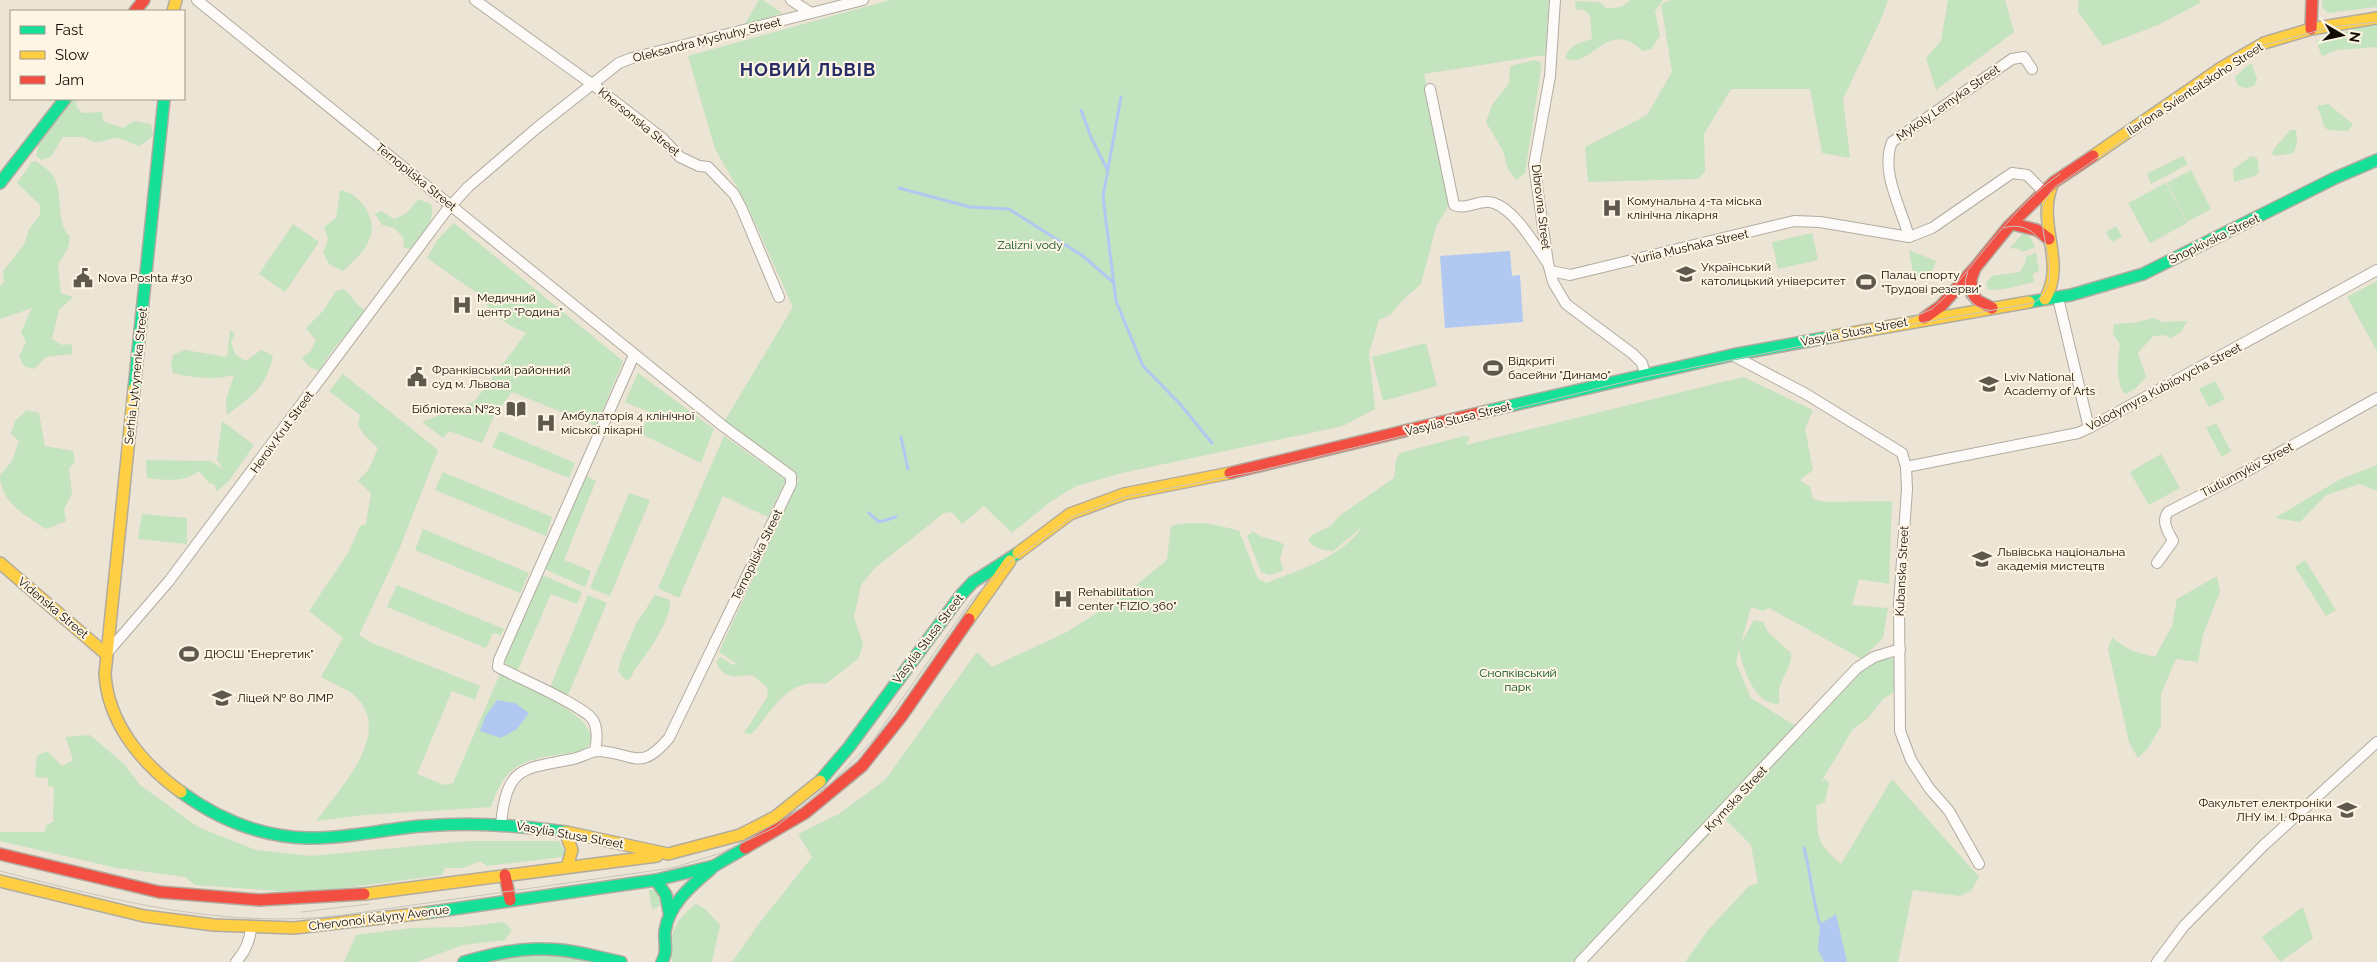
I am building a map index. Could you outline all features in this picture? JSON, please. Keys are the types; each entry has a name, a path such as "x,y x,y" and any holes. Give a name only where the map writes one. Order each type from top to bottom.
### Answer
{"main road":[{"path":"2311,29 2312,0"},
{"name":"Ilariona Svientsitskoho Street","path":"2012,224 2054,182 2252,49 2264,43 2311,29 2377,18"},
{"path":"0,183 65,100"},
{"name":"Serhia Lytvynenka Street","path":"106,654 164,100"},
{"name":"Snopkivska Street","path":"2045,298 2058,298 2143,274 2335,178 2377,160"},
{"path":"1921,320 2045,298 2052,288 2055,271 2046,212 2049,189 2054,182"},
{"path":"1921,320 1941,306 1959,289 2012,224 2037,230 2049,239"},
{"path":"1975,268 1971,279 1972,294 1978,301 1992,308"},
{"name":"Vasylia Stusa Street","path":"106,654 105,692 108,706 131,742 151,766 178,791 230,821 277,835 310,838 423,826 501,824 565,832 668,854 740,835 775,817 804,796 819,782 848,747 961,595 973,582 1012,558 1070,514 1124,494 1257,468 1645,374 1921,320"},
{"name":"Vasylia Stusa Street","path":"672,878 714,866 805,813 862,766 901,717 1012,558"},
{"name":"Videnska Street","path":"0,563 106,654"},
{"path":"565,832 573,850 572,858 566,867"},
{"name":"Chervonoi Kalyny Avenue","path":"0,854 159,892 249,900 292,900 364,895 668,854"},
{"path":"669,912 695,883 714,866"},
{"path":"505,875 510,900"},
{"name":"Chervonoi Kalyny Avenue","path":"0,881 144,916 251,928 334,925 672,878"},
{"path":"656,880 666,895 669,912 665,933 667,952 662,962"},
{"path":"464,962 497,954 541,949 571,951 621,962"}],"street":[{"name":"Ternopilska Street","path":"197,0 634,355 723,426 791,476 791,484 669,738 655,754 642,759 595,750"},
{"name":"Khersonska Street","path":"475,0 592,84 662,138 680,156 699,166 708,167 734,194 762,252 779,297"},
{"path":"791,0 811,13"},
{"name":"Oleksandra Myshuhy Street","path":"451,205 468,187 538,127 619,64 632,58 863,0"},
{"name":"Dibrovna Street","path":"1555,0 1550,76 1534,165 1551,272 1566,304 1633,354 1642,363 1645,374"},
{"name":"Mykoly Lemyka Street","path":"1909,237 1888,169 1887,154 1892,142 2012,59 2024,57 2032,69"},
{"path":"1430,88 1454,205 1466,207 1486,201 1501,205 1517,221 1551,272"},
{"path":"1909,237 1932,228 2012,173 2026,175 2043,191"},
{"name":"Heroiv Krut Street","path":"106,654 169,581 451,205"},
{"name":"Yuriia Mushaka Street","path":"1551,272 1570,275 1794,222 1820,222 1909,237"},
{"name":"Volodymyra Kubiiovycha Street","path":"1906,467 2071,434 2089,428 2377,270"},
{"path":"2058,298 2089,428"},
{"path":"501,824 508,788 518,773 536,766 575,759 595,750 595,726 589,714 575,705 498,667 499,660 634,355"},
{"path":"1732,356 1806,394 1902,453 1906,467"},
{"name":"Tiutiunnykiv Street","path":"2157,563 2173,542 2165,524 2165,517 2168,512 2238,476 2377,398"},
{"name":"Kubanska Street","path":"1906,467 1899,604 1900,731 1903,744 1929,788 1949,811 1979,864"},
{"name":"Krymska Street","path":"1580,962 1857,668 1874,657 1900,649"},
{"path":"2157,962 2184,926 2264,845 2377,742"},
{"path":"236,962 250,939 251,928"}],"green space":[{"path":"759,0 763,0 782,13 743,27"},
{"name":"Zalizni vody","path":"890,0 1549,0 1545,55 1424,74 1451,201 1436,227 1421,284 1391,314 1379,320 1369,353 1375,409 1343,426 1122,473 1076,486 1050,502 1012,533 984,506 962,524 952,512 944,513 875,568 861,585 854,617 863,644 859,658 826,684 813,683 793,689 778,702 751,734 744,733 768,696 767,687 752,675 731,676 726,674 719,668 716,662 720,657 733,665 737,664 719,652 799,479 724,422 793,307 745,201 715,149 688,56"},
{"path":"1630,0 1663,0 1655,11 1660,36 1651,49 1643,51 1630,42 1618,39 1608,42 1583,58 1574,60 1565,58 1572,47 1592,39 1590,15 1584,10 1576,9 1575,1 1600,2 1606,8 1615,8 1623,6"},
{"path":"1672,0 1888,0 1843,99 1850,158 1822,153 1810,89 1731,89 1704,134 1705,171 1698,179 1588,182 1585,147 1647,115 1672,72 1661,4"},
{"path":"1948,0 2005,0 2014,32 1936,90 1926,58 1941,41"},
{"path":"2079,0 2199,0 2200,3 2158,25 2103,46 2078,12"},
{"path":"2322,0 2377,0 2377,7 2328,13 2322,7"},
{"path":"2366,25 2377,26 2377,47 2336,50 2322,56 2316,41"},
{"path":"1535,60 1542,63 1525,173 1516,180 1508,169 1503,151 1486,122 1492,105 1509,83 1510,66"},
{"path":"2252,64 2257,79 2254,86 2246,88 2238,86 2235,77 2248,65"},
{"path":"69,100 76,100 77,108 83,113 102,112 103,121 123,128 134,121 151,124 153,136 140,146 119,138 92,142 85,137 63,137 51,157 42,160 36,156 39,143"},
{"path":"2328,104 2353,124 2348,131 2331,130 2325,127 2317,106"},
{"path":"2290,130 2296,130 2297,141 2294,153 2275,156 2272,154 2273,150"},
{"path":"2183,156 2188,164 2151,184 2147,174"},
{"path":"2251,156 2257,158 2259,172 2255,176 2234,182 2233,170"},
{"path":"36,161 52,174 56,181 62,223 70,237 68,248 58,264 61,293 73,297 59,310 52,339 62,345 72,344 72,354 46,357 34,369 24,366 19,357 26,342 21,332 32,308 0,319 0,286 4,282 3,271 24,245 29,229 40,215 40,205 17,183 32,162"},
{"path":"2191,170 2211,209 2187,222 2167,183"},
{"path":"2166,183 2187,223 2150,243 2128,203"},
{"path":"340,190 347,192 360,201 369,215 372,230 365,248 343,271 329,264 323,253 328,239 324,227 336,218"},
{"path":"418,199 431,204 432,217 410,249 404,248 403,237 394,228 382,225 375,214 381,211 394,219 407,213"},
{"path":"454,223 623,361 596,426 512,392 494,416 482,443 449,431 443,438 422,422 475,401 526,333 509,325 494,314 477,293 427,258 438,239"},
{"path":"293,224 319,242 285,292 259,274"},
{"path":"2116,226 2122,237 2112,242 2106,232"},
{"path":"2024,232 2031,238 2035,247 2023,252 2019,249 2010,248"},
{"path":"1812,233 1818,260 1778,269 1772,242"},
{"path":"1909,250 1936,261 1930,277 1914,280"},
{"path":"2036,252 2039,271 2033,274 2034,282 2004,289 1988,290 1986,283 1992,276 2020,272 2026,261 2026,255 2029,256"},
{"path":"2377,281 2377,351 2347,297"},
{"path":"344,289 365,310 329,355 320,371 309,367 302,358 311,351 316,340 306,328 323,311 336,291"},
{"path":"2154,318 2162,322 2187,321 2181,332 2171,338 2164,335 2153,336 2138,353 2146,377 2135,389 2125,394 2118,377 2120,344 2113,334 2114,324 2133,323"},
{"path":"230,330 235,334 231,342 235,354 246,361 261,350 273,356 267,376 262,384 251,397 227,415 226,400 234,375 211,378 188,376 173,373 171,365 173,355 185,350 227,357"},
{"path":"1426,343 1437,386 1383,401 1372,357"},
{"path":"638,373 714,429 701,463 641,434 649,412 625,402"},
{"path":"343,374 438,450 399,550 359,635 372,643 480,686 475,700 452,691 417,774 444,785 453,783 500,674 544,695 562,706 578,717 588,729 591,740 583,751 538,758 518,766 509,773 500,785 491,807 364,815 316,821 358,762 366,745 369,728 366,712 357,698 345,689 321,677 343,638 309,611 348,553 360,526 366,524 371,493 358,481 369,469 378,448 365,436 358,425 360,415 329,391"},
{"name":"Снопківський парк","path":"1743,377 1813,410 1805,429 1813,470 1800,480 1810,487 1813,499 1825,502 1892,501 1889,584 1859,579 1852,605 1888,608 1883,638 1862,659 1769,608 1763,611 1751,607 1741,643 1754,620 1763,622 1768,632 1791,653 1789,665 1779,688 1780,701 1777,704 1769,702 1756,691 1746,674 1739,649 1736,663 1751,698 1792,724 1807,725 1844,685 1865,668 1890,656 1896,664 1893,693 1883,699 1867,719 1853,729 1821,782 1825,779 1829,783 1825,802 1816,806 1818,833 1822,844 1841,864 1892,779 1979,877 1971,891 1960,896 1913,890 1898,962 1685,962 1708,930 1749,886 1758,883 1751,845 1725,819 1585,962 732,962 761,921 812,857 798,834 839,814 885,780 977,652 992,667 1067,632 1122,597 1167,560 1171,526 1189,523 1205,524 1239,531 1258,579 1267,583 1318,562 1342,548 1352,539 1361,528 1333,551 1319,548 1308,540 1313,534 1331,526 1339,516 1394,478 1396,460 1400,453 1464,436 1470,437 1466,445"},
{"path":"2215,381 2225,399 2209,407 2199,389"},
{"path":"27,410 39,413 45,446 73,451 75,461 69,469 72,494 64,509 66,521 46,529 15,507 4,493 1,484 0,475 12,461 19,441 11,434 15,421"},
{"path":"222,421 254,445 228,482 216,492 215,485 209,483 199,471 181,479 147,478 146,460 211,461 223,469 217,460"},
{"path":"2216,423 2231,451 2222,457 2206,428"},
{"path":"500,431 575,463 569,478 492,447"},
{"path":"724,436 786,480 768,517 723,496 679,598 658,588"},
{"path":"2161,454 2180,488 2149,505 2130,472"},
{"path":"2377,465 2377,491 2360,484 2326,495 2300,522 2275,518 2339,480"},
{"path":"443,472 552,517 546,536 435,490"},
{"path":"585,475 596,481 564,560 591,571 585,587 544,569"},
{"path":"629,493 650,500 610,596 590,588"},
{"path":"142,514 187,518 187,544 138,539"},
{"path":"423,529 529,573 520,593 415,550"},
{"path":"1253,531 1262,537 1284,545 1280,558 1283,571 1269,575 1261,572 1247,536"},
{"path":"2305,560 2336,610 2326,616 2295,567"},
{"path":"542,575 582,592 577,604 551,594 517,672 505,663 505,654"},
{"path":"2217,576 2220,592 2203,634 2198,662 2176,659 2161,694 2161,726 2148,748 2138,758 2129,742 2108,649 2112,638 2132,651 2155,657 2172,626 2177,599"},
{"path":"397,585 504,629 501,635 493,633 486,648 387,607"},
{"path":"588,595 607,603 567,697 549,690"},
{"path":"655,595 670,600 668,616 631,677 628,680 624,679 618,671 621,659 636,624"},
{"path":"90,735 125,765 140,785 198,827 256,850 311,856 468,841 559,841 565,853 562,857 487,866 480,861 463,868 445,868 442,875 307,893 195,885 185,877 117,868 0,841 0,832 45,832 46,825 53,822 54,787 48,786 48,778 35,777 37,756 47,751 62,766 73,760 66,737"},
{"path":"649,890 655,890 662,902 657,908 652,909"},
{"path":"696,904 705,909 720,925 712,962 672,962 671,944 674,929 683,916"},
{"path":"2303,907 2313,938 2280,962 2262,937"},
{"path":"504,922 512,930 505,940 463,945 417,962 344,962 356,935 411,928 463,927"},
{"path":"529,952 603,962 472,962"}],"water":[{"path":"1510,251 1512,276 1520,275 1523,322 1445,328 1440,256"},
{"path":"497,700 515,703 529,713 517,729 501,738 480,731 485,717"},
{"path":"1836,914 1847,962 1824,962 1818,950 1820,924"}],"waterway":[{"path":"1121,97 1103,197 1116,301 1143,366 1180,404 1212,443"},
{"path":"1081,110 1091,137 1107,169"},
{"path":"899,188 970,207 1009,209 1083,256 1114,283"},
{"path":"901,437 908,469"},
{"path":"869,513 879,522 896,517"},
{"path":"1804,848 1820,924"}],"tram line":[{"path":"0,871 127,902 170,910 256,919 299,919 343,915 672,868 718,854 774,828 823,791 874,739 973,598 1012,561 1072,517 1124,497 1258,471 1645,377 1903,326 2033,303 2043,294 2048,284 2050,272 2042,219 2044,204 2055,187 2223,71 2264,45 2332,27 2377,22"},
{"path":"1909,319 1932,309 1944,298 2013,216 2043,187 2060,174"},
{"path":"2004,228 2016,226 2028,229 2037,236 2045,247"},
{"path":"1968,272 1965,285 1968,297 1976,306 1989,310"},
{"path":"1808,337 1847,330"},
{"path":"302,912 369,904"}],"traffic: fast":[{"path":"0,183 64,100"},
{"path":"134,389 164,100"},
{"path":"2029,302 2071,295 2143,274 2335,178 2377,160"},
{"path":"1483,412 1732,355 1835,336"},
{"path":"820,781 849,747 961,595 973,582 1018,553"},
{"path":"181,792 195,802 241,825 291,837 336,837 408,827 458,824 512,826 566,832"},
{"path":"425,913 656,880 714,866 745,848"},
{"path":"662,962 665,951 665,931 671,912 682,896 711,869"},
{"path":"656,880 666,895 669,912"},
{"path":"464,962 504,952 534,949 563,950 621,962"}],"traffic: slow":[{"path":"173,10 176,0"},
{"path":"2093,156 2221,68 2264,43 2311,29 2377,18"},
{"path":"2045,299 2051,285 2053,271 2047,214 2052,185"},
{"path":"1835,336 2029,302"},
{"path":"134,389 105,674 113,709 130,741 153,769 181,792"},
{"path":"1018,553 1070,514 1124,494 1230,473"},
{"path":"969,619 1010,561"},
{"path":"0,563 106,654"},
{"path":"566,832 668,854 740,835 775,817 820,781"},
{"path":"565,832 572,850 567,867"},
{"path":"364,894 657,856"},
{"path":"0,881 144,916 214,925 294,928 425,913"}],"traffic: jam":[{"path":"136,10 144,0"},
{"path":"2311,29 2312,0"},
{"path":"1992,308 1978,301 1972,294 1971,279 1975,268 2009,226 2054,182 2093,156"},
{"path":"2012,224 2037,230 2049,239"},
{"path":"1924,318 1941,306 1973,270"},
{"path":"1230,473 1483,412"},
{"path":"745,848 805,813 862,766 901,717 969,619"},
{"path":"0,854 159,892 259,900 364,894"},
{"path":"505,875 510,900"}],"place":[{"name":"Комунальна 4-та міська клінічна лікарня","path":"1612,208"},
{"name":"Український католицький університет","path":"1686,274"},
{"name":"Nova Poshta #30","path":"83,278"},
{"name":"Палац спорту \"Трудові резерви\"","path":"1866,282"},
{"name":"Медичний центр \"Родина\"","path":"462,305"},
{"name":"Відкриті басейни \"Динамо\"","path":"1493,368"},
{"name":"Франківський районний суд м. Львова","path":"417,377"},
{"name":"Lviv National Academy of Arts","path":"1989,384"},
{"name":"Бібліотека №23","path":"516,409"},
{"name":"Амбулаторія 4 клінічної міської лікарні","path":"546,423"},
{"name":"Львівська національна академія мистецтв","path":"1982,559"},
{"name":"Rehabilitation center \"FIZIO 360\"","path":"1063,599"},
{"name":"ДЮСШ \"Енергетик\"","path":"189,654"},
{"name":"Ліцей № 80 ЛМР","path":"222,698"},
{"name":"Факультет електроніки ЛНУ ім. І. Франка","path":"2347,810"}],"district":[{"name":"НОВИЙ ЛЬВІВ","path":"808,69"}]}
